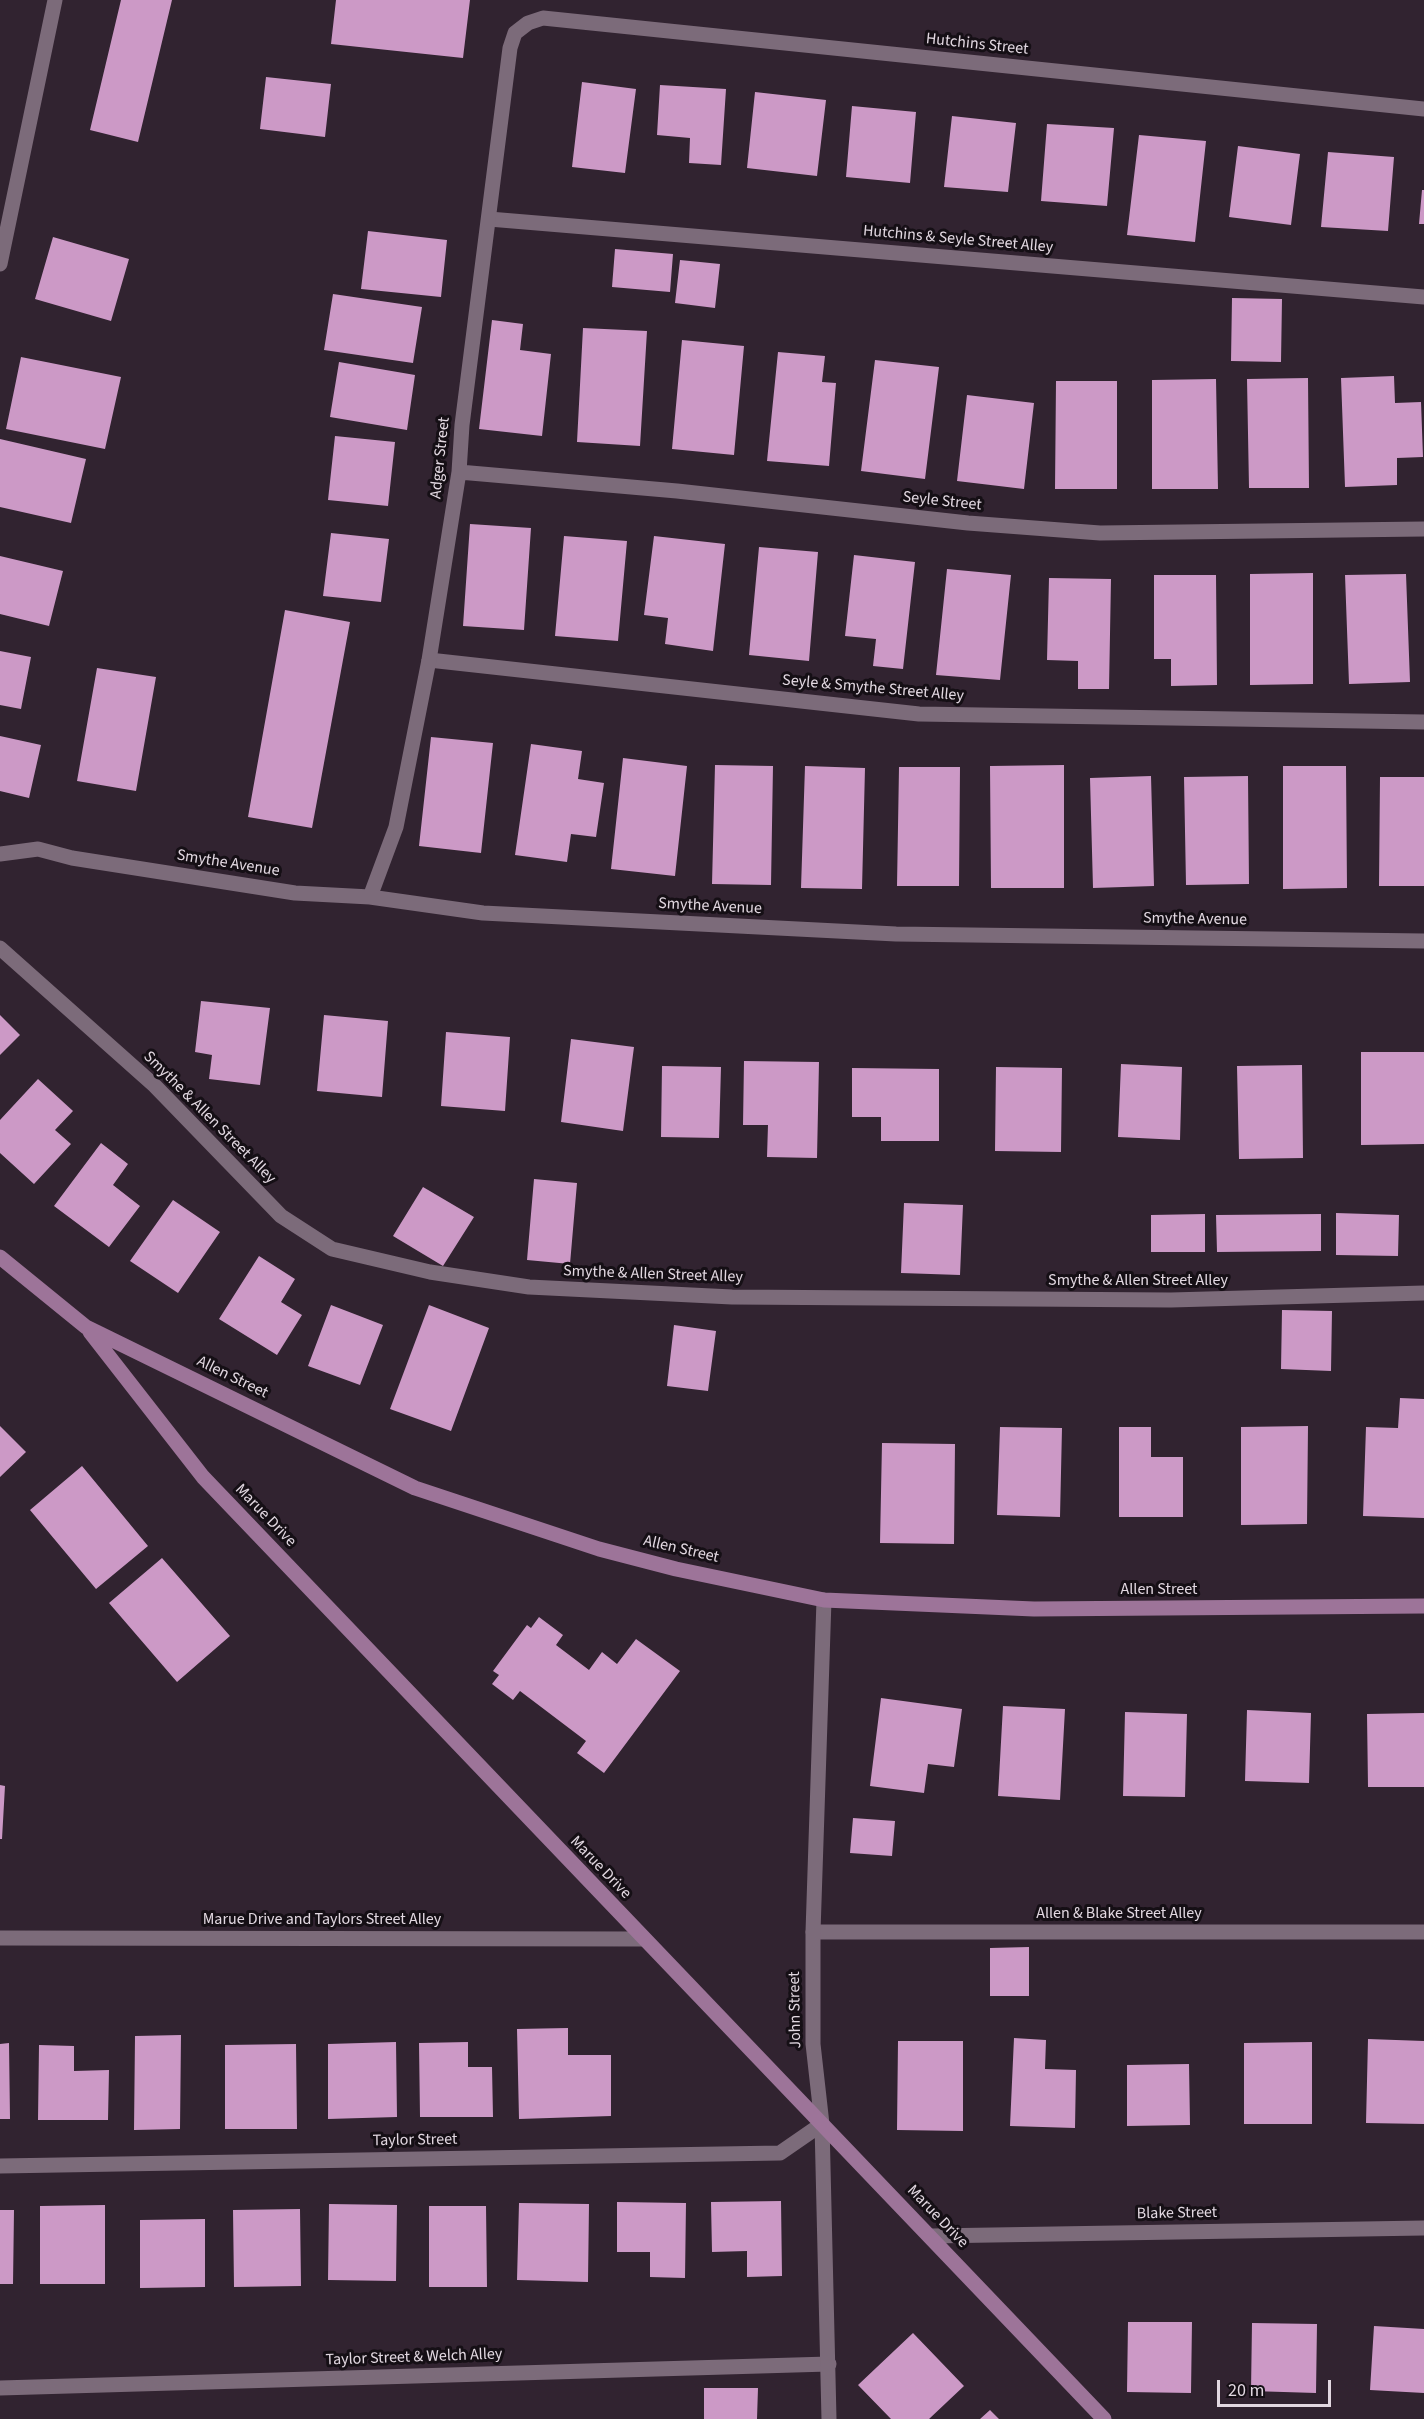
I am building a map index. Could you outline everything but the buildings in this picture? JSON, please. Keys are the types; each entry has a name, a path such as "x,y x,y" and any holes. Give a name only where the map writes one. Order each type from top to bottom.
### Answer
{"street":[{"path":"0,264 55,0"},
{"name":"Hutchins Street","path":"528,23 543,18 1424,109"},
{"name":"Adger Street","path":"370,897 396,826 429,660 459,472 462,425 510,48 515,33 528,23"},
{"name":"Hutchins & Seyle Street Alley","path":"489,219 1424,297"},
{"name":"Seyle Street","path":"459,472 677,491 968,523 1100,532 1424,528"},
{"name":"Seyle & Smythe Street Alley","path":"429,660 919,714 1424,722"},
{"name":"Smythe Avenue","path":"0,854 38,849 72,858 295,893 370,897 483,913 896,934 1424,941"},
{"name":"Smythe & Allen Street Alley","path":"0,948 155,1086 281,1216 332,1248 354,1254 430,1272 529,1287 732,1297 1171,1300 1424,1293"},
{"name":"Allen Street","path":"0,1257 86,1327 415,1488 599,1549 676,1569 824,1600 1034,1609 1424,1606"},
{"name":"Marue Drive","path":"86,1327 203,1477 1104,2419"},
{"name":"John Street","path":"824,1600 813,1932 813,2044 822,2124 829,2364 828,2419"},
{"name":"Allen & Blake Street Alley","path":"813,1932 1424,1932"},
{"name":"Marue Drive and Taylors Street Alley","path":"0,1938 643,1939"},
{"name":"Taylor Street","path":"0,2166 780,2153 822,2124"},
{"name":"Blake Street","path":"931,2236 1424,2228"},
{"name":"Taylor Street & Welch Alley","path":"0,2388 829,2364"}]}
